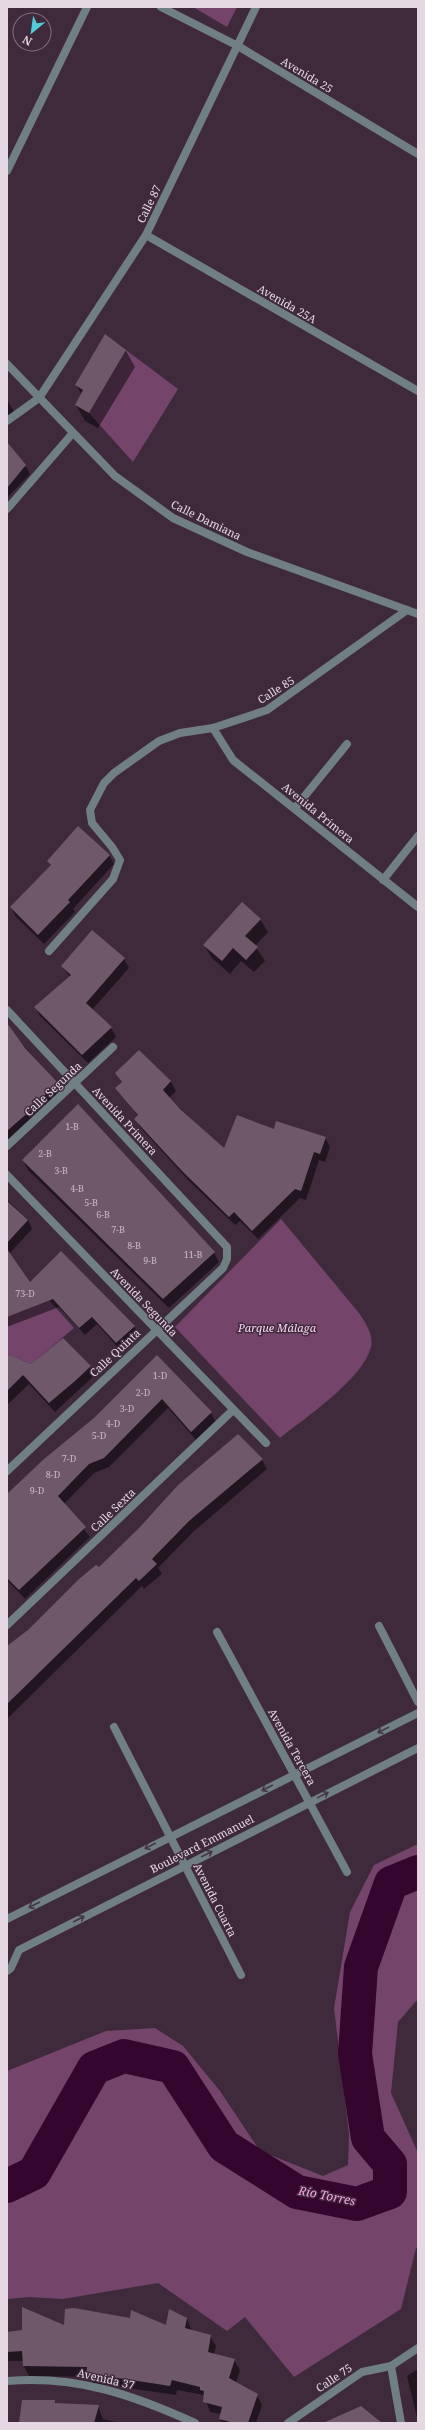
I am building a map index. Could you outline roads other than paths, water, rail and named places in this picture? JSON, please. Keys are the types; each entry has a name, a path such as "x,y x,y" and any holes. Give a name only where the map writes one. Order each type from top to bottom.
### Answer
{"street":[{"path":"7,171 87,7"},
{"name":"Avenida 25","path":"161,7 238,46 418,154"},
{"name":"Calle 87","path":"7,421 38,398 146,235 256,7"},
{"name":"Avenida 25A","path":"146,235 418,392"},
{"name":"Calle Damiana","path":"7,364 72,434 115,476 173,518 247,552 418,614"},
{"path":"7,509 72,434"},
{"name":"Calle 85","path":"49,951 113,879 120,860 112,847 92,823 90,810 104,783 114,773 159,741 180,732 213,728 267,710 407,610"},
{"name":"Avenida Primera","path":"213,728 233,760 418,907"},
{"path":"295,808 347,744"},
{"path":"383,880 418,836"},
{"name":"Avenida Primera","path":"7,1010 227,1247"},
{"name":"Calle Segunda","path":"7,1146 113,1047"},
{"name":"Avenida Segunda","path":"7,1175 266,1443"},
{"name":"Calle Quinta","path":"7,1470 223,1268 227,1259 227,1247"},
{"name":"Calle Sexta","path":"7,1625 233,1410"},
{"path":"379,1626 418,1702"},
{"name":"Avenida Tercera","path":"217,1632 310,1801 347,1872"},
{"name":"Boulevard Emmanuel","path":"7,1919 418,1713"},
{"name":"Avenida Cuarta","path":"114,1727 241,1975"},
{"name":"Boulevard Emmanuel","path":"7,1971 11,1968 19,1950 310,1801 418,1748"},
{"name":"Calle 75","path":"288,2423 362,2372 391,2366 418,2348"},
{"path":"391,2366 401,2423"},
{"name":"Avenida 37","path":"7,2381 27,2379 74,2382 135,2397 195,2423"}],"waterway":[{"name":"Río Torres","path":"7,2186 34,2173 94,2068 124,2056 173,2067 224,2146 297,2192 357,2204 390,2192 390,2164 368,2138 355,2054 361,1967 391,1883 418,1872"}],"park label":[{"name":"Parque Málaga","path":"277,1328"}]}
